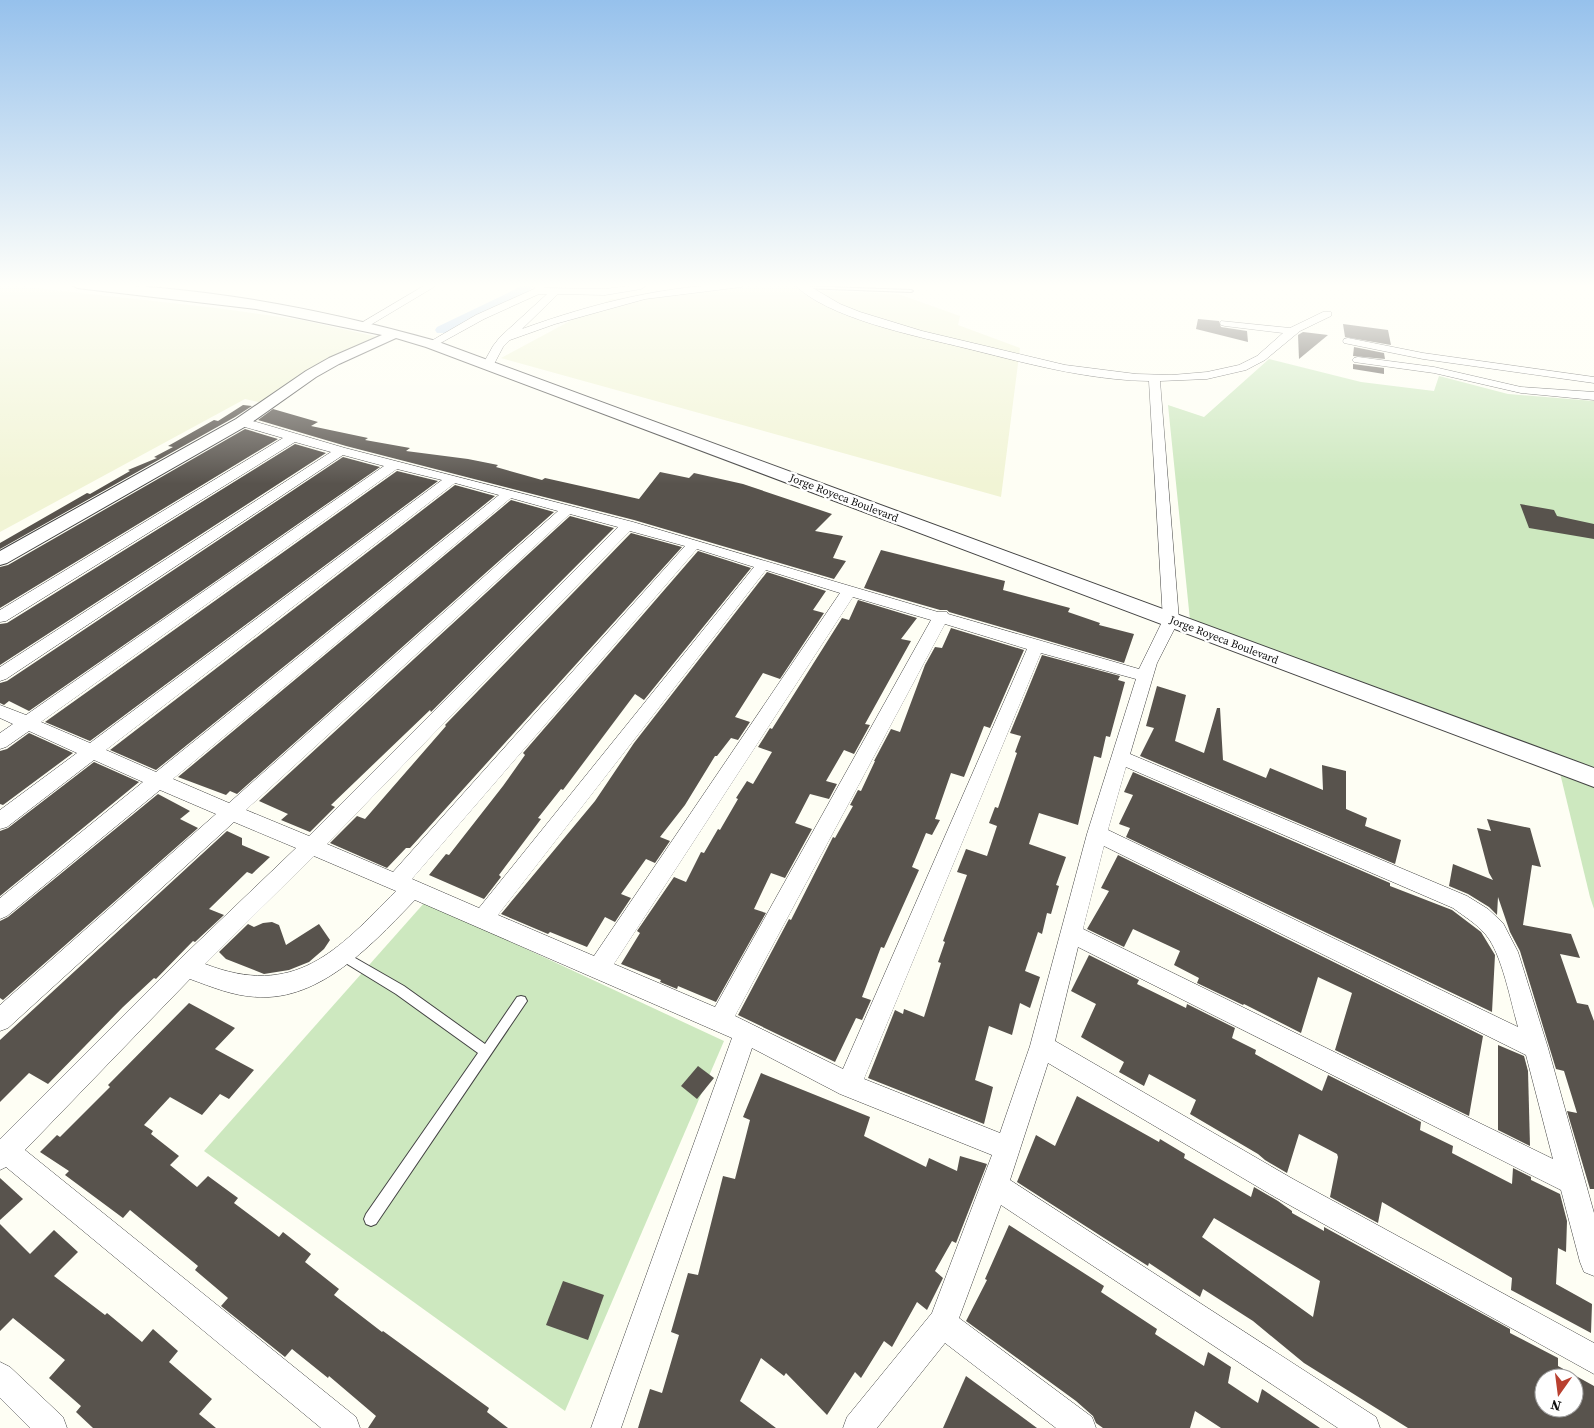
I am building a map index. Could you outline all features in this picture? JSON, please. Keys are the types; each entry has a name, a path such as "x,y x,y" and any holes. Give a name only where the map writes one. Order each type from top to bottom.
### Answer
{"street":[{"path":"0,559 242,422 311,374 334,361 371,351"},
{"name":"Jorge Royeca Boulevard","path":"448,351 489,364 1594,778"},
{"path":"489,364 495,351"},
{"path":"991,351 1052,365 1114,375 1154,378 1195,376 1244,367 1263,357 1270,351"},
{"path":"1396,351 1594,380"},
{"path":"1358,360 1434,370 1521,390 1594,396"},
{"path":"858,1428 943,1323 1008,1150 1042,1046 1097,834 1120,757 1145,676 1171,620 1154,378"},
{"path":"242,422 341,451 628,525 942,616 1036,646 1145,676"},
{"path":"0,617 294,436"},
{"path":"0,675 341,451"},
{"path":"0,742 394,465"},
{"path":"0,821 452,479"},
{"path":"0,910 156,780 509,493"},
{"path":"0,1020 233,813 568,509"},
{"path":"344,1428 3,1154 187,967 312,846 628,525"},
{"path":"187,967 208,978 250,987 288,985 314,976 343,956 359,942 405,885 694,544"},
{"path":"483,918 763,565"},
{"path":"598,969 850,590"},
{"path":"720,1020 942,616"},
{"path":"850,1085 1036,646"},
{"path":"0,711 156,780 720,1020 850,1085 1008,1150"},
{"path":"1120,757 1460,902 1482,916 1495,930 1507,952 1536,1048 1594,1262"},
{"path":"1097,834 1536,1048"},
{"path":"1071,933 1572,1182"},
{"path":"606,1428 745,1034"},
{"path":"1042,1046 1284,1188 1594,1359"},
{"path":"995,1186 1365,1428"},
{"path":"943,1323 1081,1428"},
{"path":"0,1377 52,1428"}],"lane":[{"path":"343,956 400,990 484,1052"},
{"path":"371,1219 521,1000"}],"green space":[{"path":"0,351 354,351 262,403 245,399 0,532"},
{"path":"515,351 1020,351 1001,497 501,358"},
{"path":"1269,359 1361,382 1434,391 1439,376 1508,394 1594,401 1594,772 1190,620 1168,405 1204,417"},
{"path":"1560,773 1594,786 1594,909 1590,897"},
{"path":"425,902 724,1041 565,1411 204,1151"}],"building":[{"path":"1299,351 1309,351 1299,359"},
{"path":"1354,351 1372,351 1384,353 1385,359 1353,356"},
{"path":"1353,364 1384,368 1384,374 1353,369"},
{"path":"243,405 252,406 0,549 0,543 87,493 90,494 130,471 128,470 157,458 154,457 173,447 168,446 214,420 218,421"},
{"path":"273,409 318,422 311,426 368,438 365,440 410,448 406,451 498,465 496,467 542,480 545,478 639,499 660,472 689,478 694,473 743,484 832,514 815,531 843,536 833,558 846,561 834,579 634,520 346,446 258,420"},
{"path":"245,429 278,439 0,608 0,567 8,565"},
{"path":"295,444 326,453 0,665 0,624 7,623"},
{"path":"343,457 380,467 29,711 9,701 4,705 0,703 0,683 7,681"},
{"path":"397,471 438,481 90,741 45,722"},
{"path":"455,485 495,496 156,770 110,750"},
{"path":"511,500 554,512 237,794 230,791 226,795 178,777"},
{"path":"1520,504 1554,510 1557,516 1594,524 1594,539 1529,528"},
{"path":"570,516 614,528 431,712 430,710 331,805 335,807 310,832 281,820 288,814 259,801"},
{"path":"631,533 682,547 410,848 406,848 387,868 330,843 357,816 365,819 445,725"},
{"path":"881,550 1005,581 1003,590 1070,608 1068,612 1100,623 1099,625 1134,634 1124,663 947,610 940,610 864,588"},
{"path":"698,551 751,568 644,700 635,694 563,790 561,789 538,818 541,819 499,875 501,877 484,899 429,875 446,854 449,855 503,786 525,755 523,753"},
{"path":"767,572 826,591 813,610 824,613 780,679 763,673 735,717 750,722 738,740 731,738 715,756 685,805 660,837 670,841 655,863 646,859 621,894 631,898 615,922 605,917 587,947 550,932 548,934 501,914 595,801 634,743"},
{"path":"858,600 917,618 901,639 911,641 865,724 870,725 854,754 844,750 826,781 837,784 829,799 810,794 795,823 812,829 785,878 771,873 754,909 766,913 716,1002 678,986 677,989 660,982 661,980 621,964 640,933 637,931 674,877 686,882 701,852 704,853 718,829 720,830 747,781 753,784 772,752 758,747 770,728 772,729 842,618 849,620"},
{"path":"951,628 1024,650 990,728 984,726 964,777 951,773 935,819 940,820 932,835 926,833 912,867 919,870 884,948 881,947 862,997 871,1000 862,1020 856,1018 835,1062 738,1015 789,919 791,920 833,837 835,838 853,806 850,805 858,790 861,791 891,729 900,732 925,665 935,647 942,648"},
{"path":"1042,655 1120,676 1118,680 1125,682 1110,737 1106,736 1101,758 1094,756 1078,825 1039,813 1029,844 1066,857 1056,885 1059,886 1051,914 1047,913 1042,934 1038,932 1025,971 1040,977 1030,1008 1020,1003 1012,1035 989,1026 975,1080 993,1087 984,1124 868,1078 895,1010 903,1014 904,1009 924,1017 941,963 938,962 945,942 943,941 967,875 957,872 966,849 987,856 997,826 989,823 995,807 998,808 1021,736 1010,733"},
{"path":"1157,686 1186,695 1175,741 1204,753 1217,708 1220,708 1223,760 1266,778 1270,768 1323,790 1322,765 1346,771 1346,809 1367,818 1365,826 1401,840 1395,864 1140,756 1154,728 1146,726"},
{"path":"29,733 73,753 3,805 0,804 0,751 7,749"},
{"path":"94,762 139,782 0,896 0,831 8,828"},
{"path":"1133,772 1390,883 1390,886 1452,910 1481,932 1495,955 1492,1012 1126,837 1130,828 1119,824 1133,795 1124,792"},
{"path":"158,794 190,811 180,819 198,828 3,1000 0,998 0,921 8,917"},
{"path":"1487,819 1530,828 1541,867 1532,865 1523,925 1571,934 1580,958 1560,954 1577,1003 1588,1005 1594,1021 1594,1189 1590,1189 1567,1111 1577,1113 1564,1071 1556,1069 1520,951 1510,932 1498,897 1497,915 1489,907 1468,894 1449,886 1453,864 1493,880 1489,873 1477,828 1491,831"},
{"path":"227,831 242,838 242,845 270,857 252,874 247,872 209,909 224,915 195,942 193,941 156,979 154,978 123,1007 48,1084 29,1073 0,1102 0,1040"},
{"path":"1118,855 1483,1036 1469,1116 1335,1050 1352,993 1318,977 1301,1033 1197,983 1199,978 1174,965 1180,951 1133,929 1124,947 1087,929 1109,891 1101,888"},
{"path":"272,922 279,925 286,945 319,924 330,940 324,949 309,962 289,970 264,974 226,959 219,952 248,924 254,927"},
{"path":"1089,955 1139,980 1137,984 1186,1008 1187,1004 1235,1028 1232,1038 1256,1050 1255,1054 1322,1091 1328,1075 1421,1122 1420,1130 1453,1146 1452,1153 1512,1184 1513,1168 1531,1177 1531,1180 1560,1194 1567,1221 1566,1252 1558,1248 1556,1284 1592,1304 1591,1333 1511,1290 1512,1278 1382,1202 1378,1223 1330,1197 1337,1154 1299,1134 1287,1173 1190,1114 1196,1100 1149,1074 1144,1086 1119,1072 1124,1062 1081,1037 1096,1004 1071,991"},
{"path":"189,1003 235,1028 215,1049 254,1070 229,1099 220,1094 202,1115 170,1097 144,1125 153,1131 151,1134 179,1156 170,1165 197,1187 208,1176 238,1198 234,1203 279,1237 283,1232 311,1254 305,1262 339,1289 334,1295 382,1332 489,1408 487,1412 508,1428 368,1428 376,1416 329,1376 328,1378 292,1349 285,1357 221,1306 228,1298 195,1270 198,1266 130,1210 123,1218 65,1175 69,1171 40,1152 57,1135 60,1137 110,1087 108,1085"},
{"path":"1498,1045 1524,1056 1528,1071 1530,1146 1498,1130"},
{"path":"698,1066 714,1078 697,1099 681,1086"},
{"path":"761,1073 870,1117 864,1136 926,1167 929,1158 957,1171 960,1156 987,1164 956,1243 952,1241 935,1271 943,1278 927,1310 917,1302 892,1347 884,1341 861,1378 855,1372 827,1415 786,1373 784,1376 761,1358 740,1401 776,1428 638,1428 650,1389 662,1393 679,1335 671,1332 688,1273 698,1275 723,1176 735,1179 750,1120 743,1117"},
{"path":"1077,1096 1159,1142 1160,1139 1185,1154 1184,1158 1251,1197 1254,1187 1278,1201 1292,1211 1292,1213 1324,1231 1324,1227 1510,1329 1510,1333 1558,1358 1558,1366 1562,1368 1534,1368 1534,1418 1584,1418 1584,1380 1594,1386 1594,1428 1408,1428 1304,1363 1253,1321 1203,1289 1200,1297 1149,1263 1148,1266 1017,1182 1036,1135 1055,1146","holes":["1214,1218 1320,1281 1313,1317 1202,1237"]},
{"path":"0,1178 23,1199 0,1220"},
{"path":"0,1224 30,1254 54,1230 78,1252 54,1276 105,1315 107,1313 142,1342 153,1329 178,1351 169,1362 212,1399 199,1414 216,1428 93,1428 76,1412 81,1406 49,1378 65,1360 13,1318 0,1331"},
{"path":"1009,1225 1104,1286 1101,1292 1157,1329 1155,1334 1204,1366 1208,1352 1231,1367 1228,1383 1258,1403 1262,1389 1320,1428 1221,1428 1195,1411 1190,1428 1103,1428 1076,1401 966,1321 987,1280 985,1279"},
{"path":"563,1281 604,1295 588,1340 546,1325"},
{"path":"966,1376 1037,1428 943,1428"}]}
